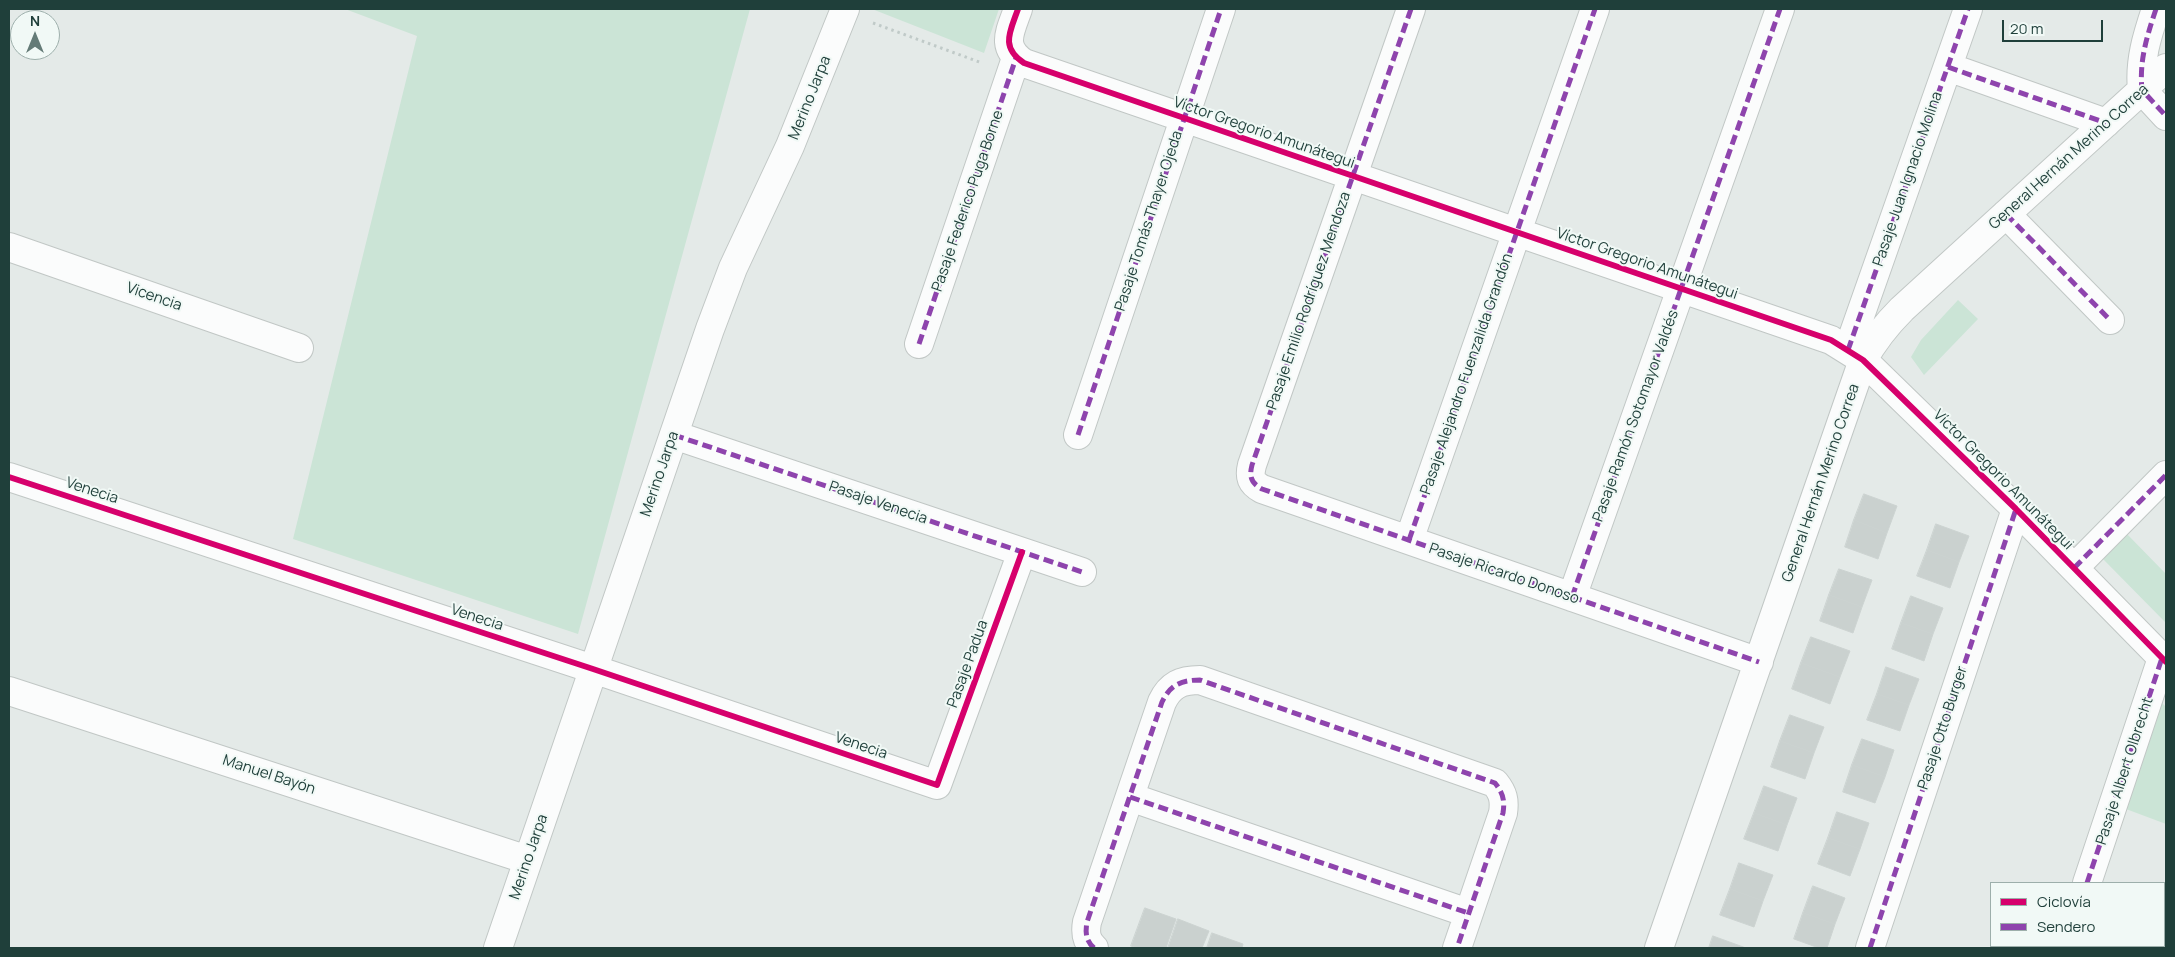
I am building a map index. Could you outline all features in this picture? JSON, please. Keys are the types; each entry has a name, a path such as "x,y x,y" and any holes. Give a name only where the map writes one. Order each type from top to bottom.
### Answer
{"street":[{"path":"1014,66 1008,45 1009,35 1018,9"},
{"name":"Pasaje Tomás Thayer Ojeda","path":"1078,435 1221,9"},
{"name":"Pasaje Emilio Rodríguez Mendoza","path":"1252,481 1250,473 1252,465 1411,9"},
{"name":"Pasaje Alejandro Fuenzalida Grandón","path":"1409,540 1595,9"},
{"name":"Pasaje Ramón Sotomayor Valdés","path":"1572,597 1780,9"},
{"name":"Pasaje Juan Ignacio Molina","path":"1856,355 1968,9"},
{"path":"2156,9 2141,64 2142,90 2166,116"},
{"name":"Merino Jarpa","path":"508,942 528,860 710,329 733,268 790,146 845,11"},
{"name":"Víctor Gregorio Amunátegui","path":"1014,66 1024,63 1816,334 1856,355 2016,509 2164,660"},
{"name":"Pasaje Federico Puga Borne","path":"919,344 1014,66"},
{"path":"1948,67 2106,123"},
{"name":"General Hernán Merino Correa","path":"1660,948 1759,662 1856,355 1870,347 1890,322 2166,68"},
{"path":"2006,214 2110,320"},
{"name":"Vicencia","path":"9,247 299,348"},
{"name":"Pasaje Venecia","path":"674,435 1082,572"},
{"path":"2074,568 2166,475"},
{"name":"Venecia","path":"9,477 593,669 937,785"},
{"name":"Pasaje Ricardo Donoso","path":"1252,481 1262,489 1759,662"},
{"name":"Pasaje Otto Burger","path":"1870,948 2016,509"},
{"name":"Pasaje Padua","path":"937,785 1022,552"},
{"name":"Pasaje Albert Olbrecht","path":"2087,882 2164,660"},
{"path":"1094,948 1087,940 1085,931 1087,922 1162,702 1167,691 1177,683 1188,680 1200,680 1495,783 1502,792 1504,802 1502,813 1456,948"},
{"name":"Manuel Bayón","path":"9,691 528,860"},
{"path":"1130,797 1468,913"}],"path":[{"path":"845,11 1014,66"}],"green space":[{"path":"345,9 750,9 578,634 293,539 417,36"},
{"path":"872,9 999,9 984,53"},
{"path":"1958,300 1978,319 1924,375 1911,357 1921,340"},
{"path":"2127,534 2166,574 2166,623 2102,558"},
{"path":"2160,701 2166,707 2166,824 2126,809"}],"building":[{"path":"1864,494 1897,506 1887,533 1854,520"},
{"path":"1854,520 1887,533 1878,559 1845,547"},
{"path":"1936,524 1969,536 1959,562 1927,550"},
{"path":"1927,550 1959,562 1950,588 1917,576"},
{"path":"1839,569 1872,580 1862,607 1829,595"},
{"path":"1829,595 1862,607 1853,633 1820,621"},
{"path":"1911,596 1943,608 1933,634 1901,623"},
{"path":"1901,623 1933,634 1924,661 1892,649"},
{"path":"1811,637 1850,651 1840,677 1801,663"},
{"path":"1801,663 1840,677 1830,704 1792,689"},
{"path":"1886,667 1919,679 1909,705 1877,694"},
{"path":"1877,694 1909,705 1900,731 1867,720"},
{"path":"1790,715 1824,727 1814,753 1780,741"},
{"path":"1862,739 1894,750 1885,777 1852,765"},
{"path":"1780,741 1814,753 1805,779 1771,767"},
{"path":"1852,765 1885,777 1875,803 1843,792"},
{"path":"1764,786 1797,798 1787,825 1754,813"},
{"path":"1837,812 1869,823 1860,849 1828,838"},
{"path":"1754,813 1787,825 1778,851 1744,839"},
{"path":"1828,838 1860,849 1850,876 1818,864"},
{"path":"1739,863 1773,875 1763,901 1730,889"},
{"path":"1813,886 1845,898 1835,924 1803,913"},
{"path":"1730,889 1763,901 1754,927 1720,915"},
{"path":"1145,908 1176,919 1166,948 1138,948 1131,946"},
{"path":"1803,913 1835,924 1827,948 1819,948 1794,939"},
{"path":"1178,919 1209,931 1202,948 1168,948"},
{"path":"1212,933 1243,944 1242,948 1207,948"},
{"path":"1713,936 1746,948 1709,948"}],"marked path":[{"path":"1078,435 1221,9"},
{"path":"1411,9 1252,465 1252,479 1262,489 1759,662"},
{"path":"1409,540 1595,9"},
{"path":"1572,597 1780,9"},
{"path":"1848,350 1968,9"},
{"path":"2156,9 2143,59 2142,90 2166,116"},
{"path":"919,344 1016,58"},
{"path":"1948,67 2106,123"},
{"path":"2006,214 2110,320"},
{"path":"674,435 1082,572"},
{"path":"2074,568 2166,475"},
{"path":"1870,948 2016,509"},
{"path":"2087,882 2162,658"},
{"path":"1094,948 1089,943 1087,936 1087,922 1162,702 1169,691 1182,682 1200,680 1495,783 1503,797 1503,813 1457,948"},
{"path":"1130,797 1468,913"}],"cycle path":[{"path":"1018,9 1010,32 1009,45 1012,51 1024,63 1831,340 1863,360 2016,509 2166,662"},
{"path":"9,477 593,669 937,785 1022,552"}]}
